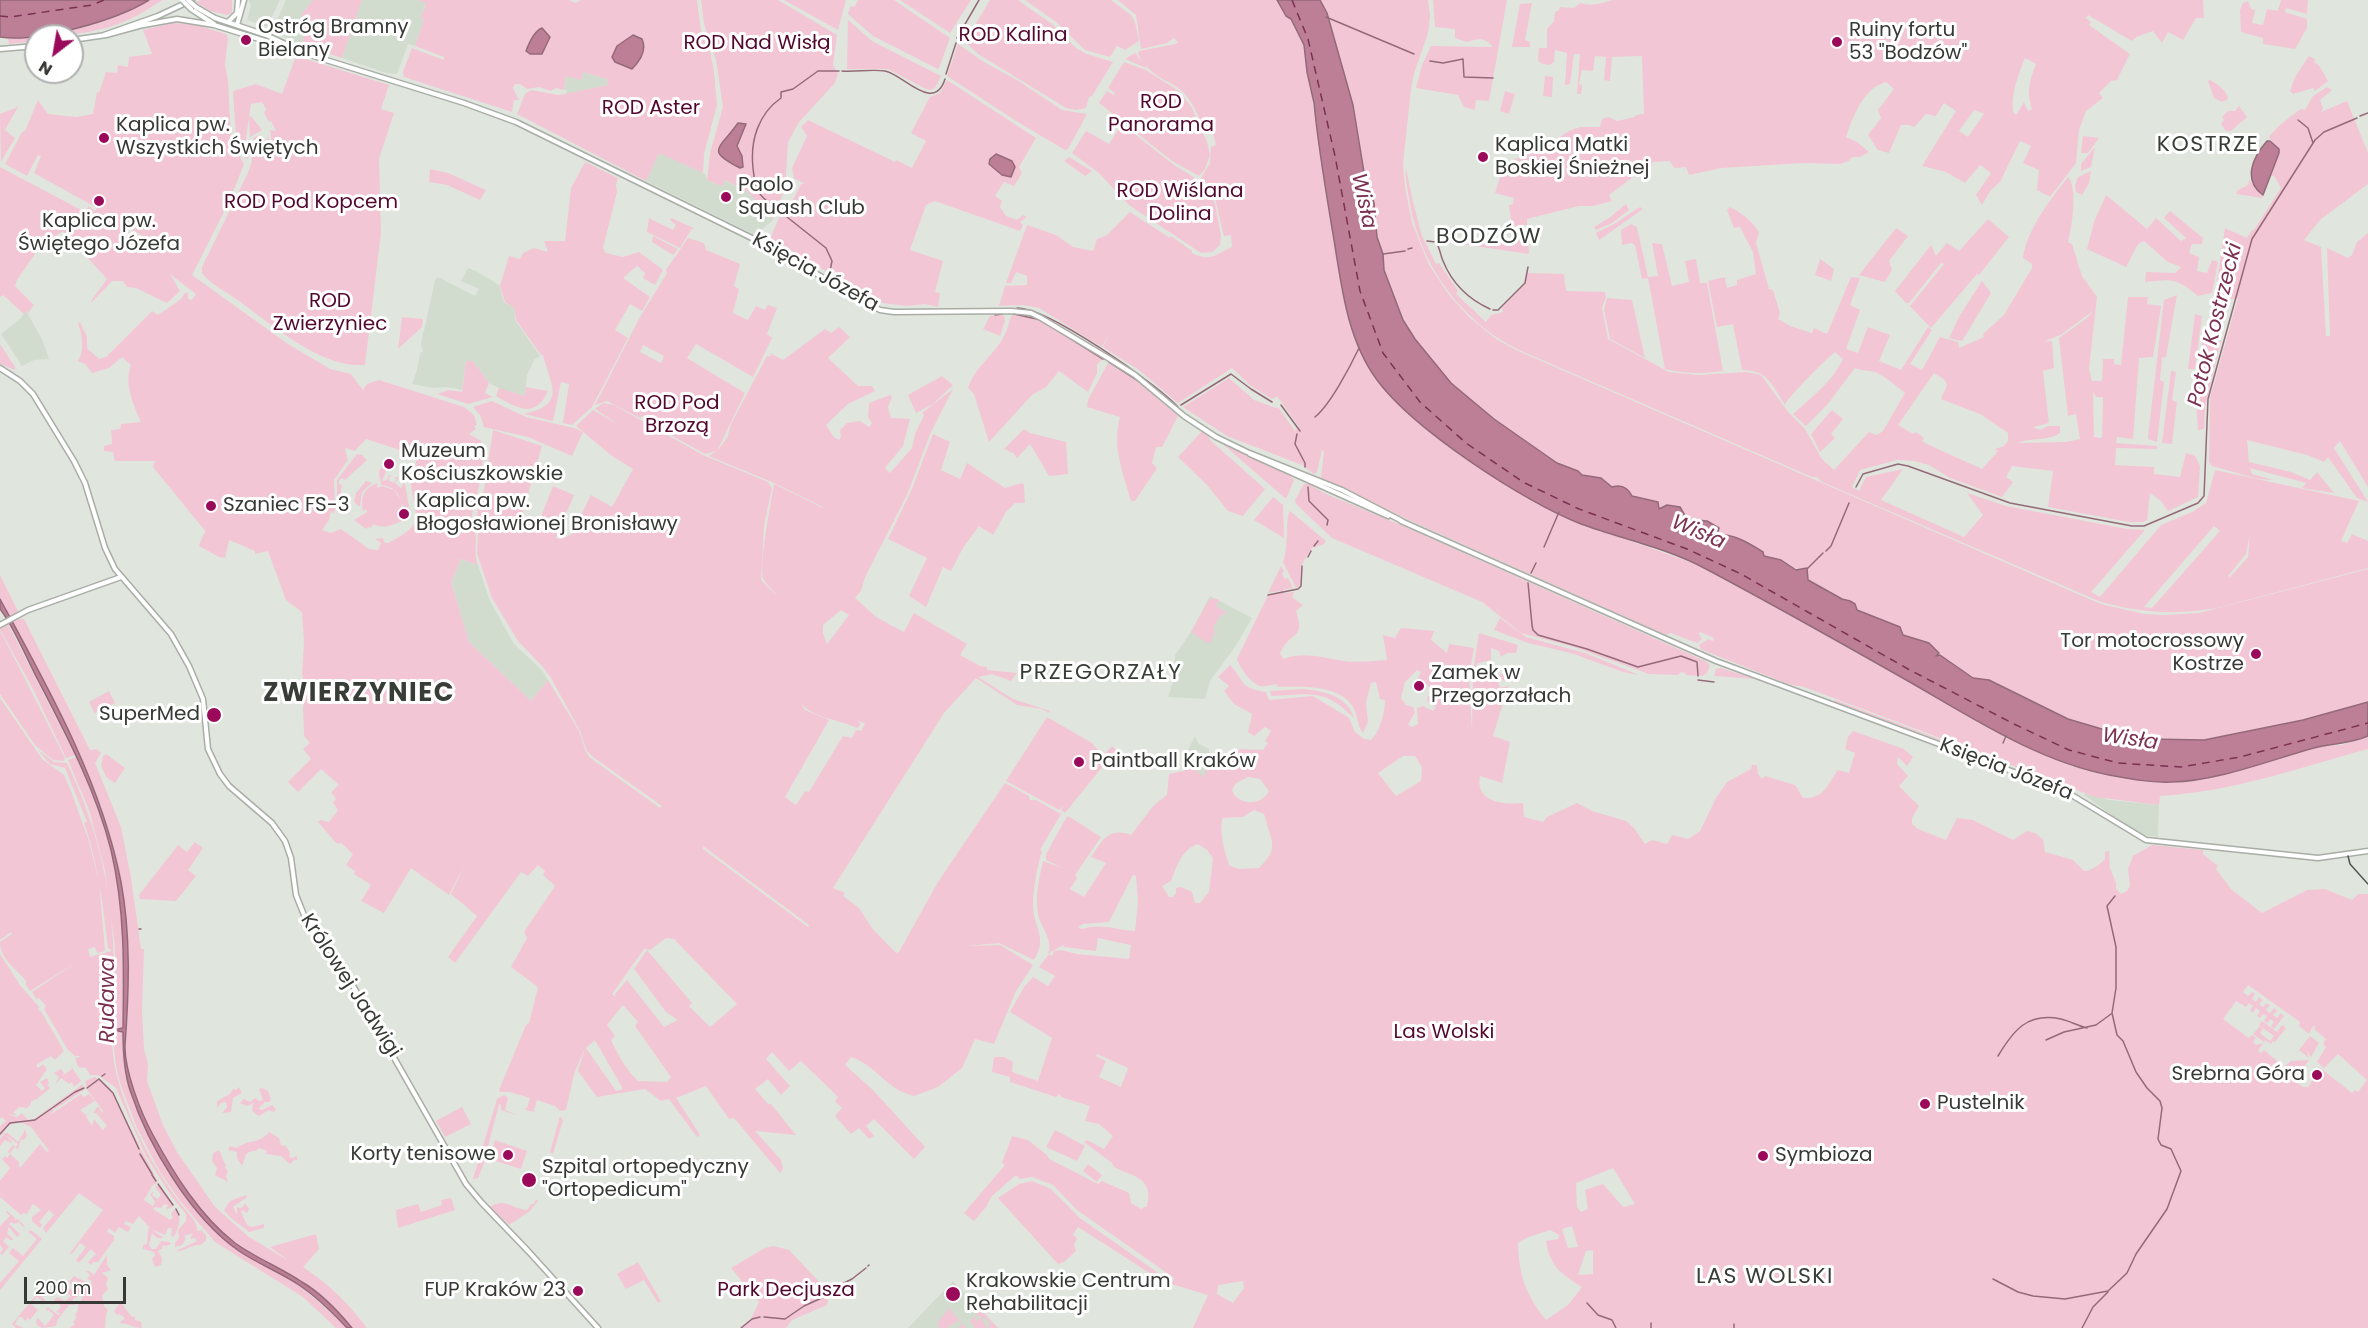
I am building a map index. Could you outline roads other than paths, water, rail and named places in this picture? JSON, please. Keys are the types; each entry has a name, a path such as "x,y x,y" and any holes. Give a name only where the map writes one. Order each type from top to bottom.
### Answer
{"main road":[{"path":"182,0 214,25"},
{"path":"190,0 193,8"},
{"name":"Księcia Józefa","path":"138,26 190,0"},
{"path":"227,22 236,15 238,0"},
{"path":"237,25 244,0"},
{"name":"Księcia Józefa","path":"193,8 273,38 306,54"},
{"name":"Księcia Józefa","path":"104,35 158,16"},
{"name":"Księcia Józefa","path":"84,38 177,19 214,25 516,122 764,244 880,310 1031,313 1135,375 1206,431 1299,477 1716,661 2051,785 2079,798 2133,834 2146,840 2318,858 2368,851"},
{"path":"0,50 24,47"},
{"name":"Królowej Jadwigi","path":"0,368 14,376 38,400 80,472 106,551 121,577 152,609 181,649 203,699 208,748 220,774 227,784 272,824 285,841 291,858 296,895 304,915 344,970 466,1184 598,1328"},
{"name":"Księcia Józefa","path":"1247,452 1342,490 1402,521"},
{"path":"1,624 22,613 121,577"}],"water":[{"path":"0,0 149,0 118,15 84,26 84,24 24,24 24,38 0,37"},
{"name":"Wisła","path":"1277,0 1320,0 1327,13 1353,105 1364,172 1374,203 1377,237 1383,254 1384,270 1403,320 1415,339 1451,383 1494,419 1557,463 1578,471 1582,475 1601,478 1612,487 1624,487 1632,496 1658,502 1659,509 1667,505 1680,507 1687,519 1707,521 1719,528 1717,536 1728,535 1741,540 1763,552 1764,556 1781,560 1796,570 1807,568 1808,580 1855,604 1857,610 1900,627 1903,635 1929,643 1939,653 1936,656 1940,655 1973,678 1989,680 2068,719 2112,732 2149,739 2204,740 2303,720 2368,702 2368,736 2355,741 2314,748 2226,774 2190,781 2140,780 2082,768 2030,749 1980,723 1706,569 1676,555 1557,514 1471,462 1416,420 1394,399 1377,380 1358,345 1342,287 1304,45 1291,19 1286,16"},
{"path":"542,28 550,37 542,54 530,54 526,51 529,44 534,34"},
{"path":"633,35 642,39 644,47 640,59 632,69 615,62 612,57 617,46"},
{"path":"738,123 746,124 737,146 742,156 743,167 740,168 719,153 721,144"},
{"path":"2267,141 2279,149 2279,153 2263,195 2257,189 2251,176 2254,161"},
{"path":"996,154 1012,161 1015,167 1011,177 1002,175 989,164 990,159"},
{"path":"0,599 71,736 101,808 112,845 121,882 128,943 125,1055 134,1091 148,1126 189,1194 222,1232 235,1243 316,1291 352,1328 347,1328 299,1285 246,1256 221,1237 188,1200 159,1156 148,1134 128,1083 124,1061 123,1032 118,1031 123,1028 123,939 116,872 105,828 80,764 16,635 0,609"}],"waterway":[{"path":"957,38 979,0"},
{"path":"1326,17 1414,54"},
{"path":"946,74 956,43"},
{"path":"1430,61 1443,63 1463,59 1464,77 1493,78"},
{"path":"778,209 762,196 756,185 752,158 757,129 766,112 781,98 781,92 793,89 818,71 839,71"},
{"path":"842,71 885,71 926,93 934,93 940,89 945,79"},
{"name":"Potok Kostrzecki","path":"2360,116 2368,113"},
{"name":"Potok Kostrzecki","path":"1856,487 1863,474 1898,464 2010,503 2132,526 2144,526 2198,503 2204,496 2208,399 2252,239 2315,140 2324,132 2357,118"},
{"path":"2298,120 2308,128 2313,143"},
{"path":"782,213 826,248 832,261 830,271"},
{"path":"1427,241 1436,242 1447,269 1462,290 1490,309"},
{"path":"1408,249 1412,248"},
{"path":"1383,254 1405,251"},
{"path":"1493,310 1498,310 1525,283 1528,267"},
{"path":"1017,308 1032,311 1052,320 1100,348 1148,381 1178,407"},
{"path":"995,315 1002,314"},
{"path":"1014,314 1041,320 1103,359"},
{"path":"1315,417 1333,395 1359,348"},
{"path":"1109,362 1140,382 1180,415"},
{"path":"1181,405 1231,374 1272,402"},
{"path":"1281,405 1300,431"},
{"path":"1297,434 1295,444 1305,467"},
{"path":"1308,487 1309,501 1328,520 1327,525"},
{"name":"Potok Kostrzecki","path":"1826,551 1831,546 1849,503"},
{"path":"1544,547 1559,512"},
{"path":"1314,546 1318,541"},
{"path":"1308,557 1311,551"},
{"name":"Potok Kostrzecki","path":"1807,569 1823,553"},
{"path":"1531,573 1536,563"},
{"path":"1268,595 1298,589 1301,586 1302,566"},
{"path":"1528,583 1532,625 1538,635 1638,667 1681,656 1697,662 1698,676"},
{"path":"1698,680 1714,682"},
{"path":"2003,743 2006,736"},
{"path":"1950,744 1990,759"},
{"path":"1993,1279 2018,1292 2033,1296 2065,1299 2108,1291 2127,1273 2136,1254 2167,1209 2181,1171 2171,1149 2161,1145 2158,1139 2162,1108 2160,1101 2136,1072 2123,1041 2117,1035 2112,1013 2116,988 2116,947 2107,906 2115,896"},
{"path":"2046,1040 2064,1032 2096,1025 2111,1014"},
{"path":"1998,1056 2016,1031 2030,1021 2039,1018 2061,1019 2087,1028"},
{"path":"99,1079 113,1093 139,1149"},
{"path":"87,1088 99,1079"},
{"path":"0,1134 10,1123 35,1120 84,1088"},
{"path":"140,1154 152,1174"},
{"path":"152,1175 156,1181"},
{"path":"158,1184 173,1205"},
{"path":"176,1209 179,1215"},
{"path":"838,1286 866,1268"},
{"path":"764,1317 785,1319 804,1306 835,1292"},
{"path":"2082,1328 2093,1307 2108,1292"},
{"path":"1587,1303 1598,1315 1612,1320 1616,1328"},
{"path":"741,1328 752,1319 760,1317"},
{"path":"1651,1323 1651,1328"}],"railway":[{"path":"2348,856 2350,864 2368,884"}],"place":[{"name":"Ostróg Bramny Bielany","path":"246,40"},
{"name":"Ruiny fortu 53 \"Bodzów\"","path":"1837,42"},
{"name":"Kaplica pw. Wszystkich Świętych","path":"104,138"},
{"name":"Kaplica Matki Boskiej Śnieżnej","path":"1483,157"},
{"name":"Paolo Squash Club","path":"726,197"},
{"name":"Kaplica pw. Świętego Józefa","path":"99,201"},
{"name":"Muzeum Kościuszkowskie","path":"389,464"},
{"name":"Szaniec FS-3","path":"211,506"},
{"name":"Kaplica pw. Błogosławionej Bronisławy","path":"404,514"},
{"name":"Tor motocrossowy Kostrze","path":"2256,654"},
{"name":"Zamek w Przegorzałach","path":"1419,686"},
{"name":"SuperMed","path":"214,715"},
{"name":"Paintball Kraków","path":"1079,762"},
{"name":"Srebrna Góra","path":"2317,1075"},
{"name":"Pustelnik","path":"1925,1104"},
{"name":"Korty tenisowe","path":"508,1155"},
{"name":"Symbioza","path":"1763,1156"},
{"name":"Szpital ortopedyczny \"Ortopedicum\"","path":"529,1180"},
{"name":"FUP Kraków 23","path":"578,1291"},
{"name":"Krakowskie Centrum Rehabilitacji","path":"953,1294"}],"district":[{"name":"KOSTRZE","path":"2208,145"},
{"name":"BODZÓW","path":"1489,237"},
{"name":"PRZEGORZAŁY","path":"1101,673"},
{"name":"ZWIERZYNIEC","path":"359,694"},
{"name":"LAS WOLSKI","path":"1765,1277"}],"park label":[{"name":"ROD Kalina","path":"1013,36"},
{"name":"ROD Nad Wisłą","path":"757,44"},
{"name":"ROD Aster","path":"651,109"},
{"name":"ROD Panorama","path":"1161,114"},
{"name":"ROD Pod Kopcem","path":"311,203"},
{"name":"ROD Wiślana Dolina","path":"1180,204"},
{"name":"ROD Zwierzyniec","path":"330,314"},
{"name":"ROD Pod Brzozą","path":"677,416"},
{"name":"Las Wolski","path":"1444,1033"},
{"name":"Park Decjusza","path":"786,1291"}],"water label":[{"name":"Rudawa","path":"109,1000"}]}
